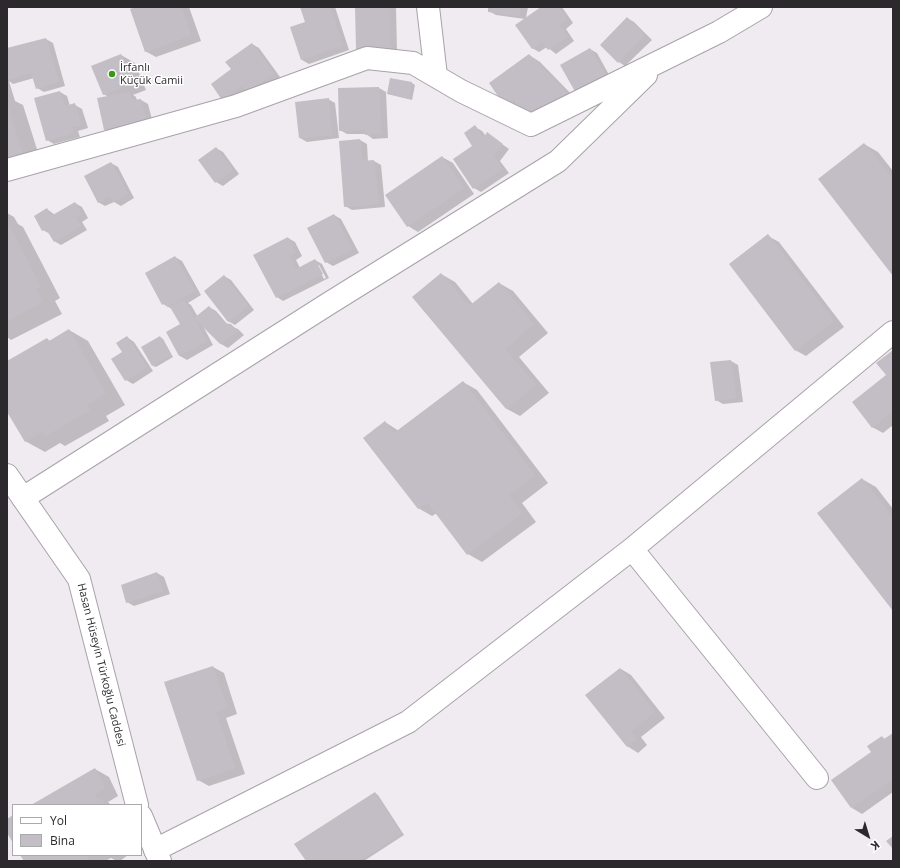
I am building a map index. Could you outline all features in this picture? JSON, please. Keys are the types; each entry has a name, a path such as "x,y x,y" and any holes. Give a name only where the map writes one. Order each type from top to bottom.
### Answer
{"street":[{"path":"428,7 436,76"},
{"path":"7,170 236,106 367,58 413,62 461,91 531,125 719,32 761,7"},
{"path":"23,498 328,304 558,161 659,62"},
{"path":"142,818 157,856 408,722 632,549 893,332"},
{"name":"Hasan Hüseyin Türkoğlu Caddesi","path":"7,475 79,579 137,804"},
{"path":"632,549 817,778"}],"building":[{"path":"135,7 181,7 191,35 145,52 130,9"},
{"path":"300,7 330,7 343,46 301,60 290,27 305,22"},
{"path":"355,7 389,7 390,49 356,49"},
{"path":"488,7 521,7 519,16 488,12"},
{"path":"541,7 559,7 567,19 559,25 568,36 548,50 542,42 532,49 515,25"},
{"path":"627,17 645,35 618,63 600,45"},
{"path":"46,38 59,82 36,89 31,73 7,80 7,48"},
{"path":"252,43 274,73 247,92 243,85 222,100 211,84 231,69 225,62"},
{"path":"590,48 607,78 577,95 560,65"},
{"name":"İrfanlı Küçük Camii","path":"121,54 133,82 103,95 91,66"},
{"path":"529,54 572,98 532,118 531,113 523,115 514,99 504,105 489,83"},
{"path":"390,78 412,82 409,99 387,94"},
{"path":"379,87 381,134 365,135 365,130 339,131 338,88"},
{"path":"60,91 65,106 75,103 81,125 72,127 73,133 46,141 34,98"},
{"path":"129,92 132,100 141,99 146,119 104,130 97,98"},
{"path":"329,98 332,135 299,138 295,102"},
{"path":"7,104 23,155 7,159"},
{"path":"475,125 484,138 487,132 503,144 494,156 503,169 473,189 453,159 472,146 464,133"},
{"path":"360,139 362,161 374,160 379,204 344,207 339,141"},
{"path":"864,143 893,180 893,276 818,179"},
{"path":"216,147 233,170 215,183 198,160"},
{"path":"442,156 464,188 407,227 385,195"},
{"path":"111,162 128,194 113,202 110,196 98,203 84,176"},
{"path":"75,202 82,214 76,218 81,226 54,242 46,229 42,231 34,216 47,208 51,216"},
{"path":"334,214 352,249 325,263 307,228"},
{"path":"7,221 41,287 36,289 43,302 7,321"},
{"path":"768,234 834,321 795,351 729,264"},
{"path":"288,237 296,252 289,256 296,269 315,259 323,274 276,298 253,255"},
{"path":"175,256 195,291 167,307 165,303 162,305 145,273"},
{"path":"441,273 469,306 499,282 534,324 505,349 536,385 506,409 412,297"},
{"path":"224,275 248,306 228,322 204,291"},
{"path":"184,300 207,341 179,356 166,332 180,324 170,307"},
{"path":"209,306 224,323 231,324 238,331 220,344 194,318"},
{"path":"69,329 106,393 87,405 90,410 45,436 42,431 25,442 7,412 7,361 47,338 49,341"},
{"path":"127,336 147,367 125,381 111,359 122,352 116,343"},
{"path":"160,336 171,355 152,366 141,347"},
{"path":"893,350 893,411 872,428 852,402 886,375 876,363"},
{"path":"731,360 736,398 715,401 710,362"},
{"path":"463,381 535,475 509,495 522,513 467,555 427,502 418,509 363,438 385,421 394,433"},
{"path":"862,478 893,518 893,611 817,513"},
{"path":"157,572 163,591 126,603 121,585"},
{"path":"213,666 227,708 216,712 235,768 197,781 164,682"},
{"path":"620,668 655,712 631,731 637,739 627,747 585,695"},
{"path":"893,733 893,779 851,808 831,780 871,752 867,746 882,736 884,739"},
{"path":"95,768 105,788 95,794 98,800 101,798 104,804 33,804"},
{"path":"375,792 401,834 359,861 306,861 294,844"},
{"path":"12,816 12,841 7,833 7,819"},
{"path":"893,836 893,849 886,841"},
{"path":"21,856 87,856 89,861 24,861"}],"place":[{"name":"İrfanlı Küçük Camii","path":"112,74"}]}
